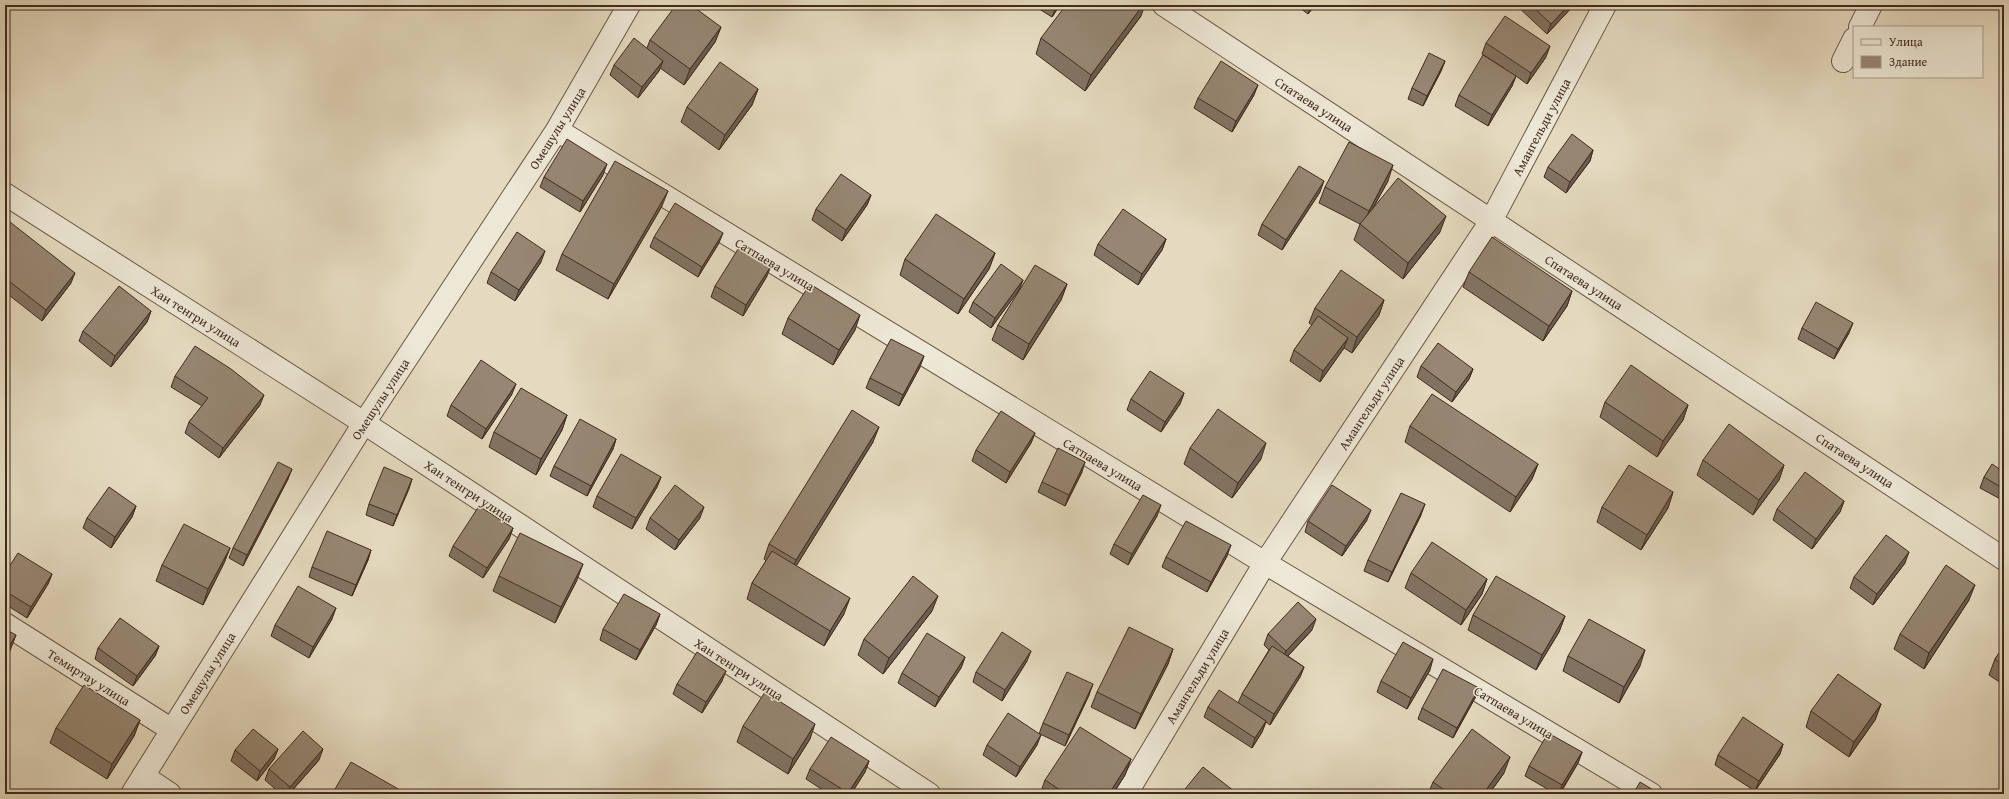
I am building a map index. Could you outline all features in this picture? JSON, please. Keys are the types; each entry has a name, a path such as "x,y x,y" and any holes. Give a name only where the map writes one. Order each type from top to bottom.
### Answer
{"street":[{"name":"Омешулы улица","path":"137,785 364,422 557,130 629,5"},
{"name":"Спатаева улица","path":"1164,5 2004,559"},
{"name":"Амангельди улица","path":"1126,794 1265,563 1491,221 1605,5"},
{"path":"1860,26 1871,5"},
{"path":"1843,61 1853,41"},
{"name":"Сатпаева улица","path":"557,130 1265,563 1651,794"},
{"name":"Хан тенгри улица","path":"5,194 364,422 929,794"},
{"name":"Темиртау улица","path":"5,624 172,730"},
{"path":"137,785 170,794"}],"building":[{"path":"676,5 691,5 721,27 690,69 650,40"},
{"path":"1066,5 1143,5 1091,75 1041,38"},
{"path":"1531,5 1569,5 1551,24"},
{"path":"1505,16 1550,46 1531,73 1486,43"},
{"path":"634,38 663,61 642,87 614,65"},
{"path":"1429,53 1445,61 1427,96 1412,88"},
{"path":"1483,55 1516,76 1492,115 1459,95"},
{"path":"1221,61 1258,85 1236,121 1198,98"},
{"path":"720,62 758,89 725,135 687,107"},
{"path":"1572,134 1593,150 1570,182 1548,167"},
{"path":"567,139 607,164 583,201 544,177"},
{"path":"1349,142 1393,165 1369,211 1325,187"},
{"path":"615,161 668,191 614,284 562,254"},
{"path":"1299,166 1324,181 1286,240 1262,224"},
{"path":"841,174 871,195 846,230 816,209"},
{"path":"1398,178 1446,216 1408,263 1360,224"},
{"path":"675,203 723,233 702,267 654,237"},
{"path":"1123,209 1166,239 1142,274 1098,244"},
{"path":"936,214 995,253 964,299 905,259"},
{"path":"10,222 75,273 46,310 5,278 5,228"},
{"path":"517,232 545,251 519,290 491,272"},
{"path":"1492,237 1572,291 1549,326 1469,272"},
{"path":"740,246 771,266 746,305 715,286"},
{"path":"1001,264 1023,280 995,318 973,302"},
{"path":"1035,265 1067,284 1029,344 998,325"},
{"path":"1341,270 1384,300 1357,337 1315,308"},
{"path":"810,284 860,315 839,350 788,318"},
{"path":"119,286 151,311 115,356 83,331"},
{"path":"1816,302 1853,323 1838,349 1802,328"},
{"path":"1318,316 1348,338 1323,371 1294,350"},
{"path":"891,339 924,356 903,395 870,378"},
{"path":"1438,343 1473,369 1456,392 1421,366"},
{"path":"195,346 231,369 264,395 223,448 189,422 208,398 175,376"},
{"path":"481,360 516,384 486,429 451,405"},
{"path":"1631,365 1688,405 1663,441 1605,402"},
{"path":"1150,371 1184,393 1165,422 1131,399"},
{"path":"521,388 567,415 541,459 494,432"},
{"path":"1432,394 1538,464 1516,497 1410,426"},
{"path":"1218,409 1266,443 1238,483 1190,448"},
{"path":"852,410 879,427 796,560 769,544"},
{"path":"1001,411 1035,433 1010,472 976,450"},
{"path":"580,419 616,439 591,486 554,466"},
{"path":"1729,424 1784,465 1759,500 1703,460"},
{"path":"1058,448 1085,462 1069,495 1042,482"},
{"path":"621,454 661,477 636,518 597,496"},
{"path":"278,462 292,469 247,555 233,548"},
{"path":"1992,464 2004,472 2004,489 1984,477"},
{"path":"1629,465 1673,492 1647,535 1602,507"},
{"path":"384,467 412,479 397,515 369,504"},
{"path":"1805,472 1844,501 1816,539 1777,509"},
{"path":"675,485 704,507 679,540 650,518"},
{"path":"1332,485 1371,510 1346,546 1308,521"},
{"path":"109,487 136,506 115,537 87,518"},
{"path":"1401,493 1425,504 1392,572 1368,560"},
{"path":"1143,495 1161,505 1132,554 1114,544"},
{"path":"479,506 513,528 487,568 453,546"},
{"path":"1186,521 1231,545 1211,582 1166,557"},
{"path":"184,524 230,548 208,589 162,565"},
{"path":"327,531 371,550 356,585 312,567"},
{"path":"520,533 583,564 561,607 499,576"},
{"path":"1886,535 1909,552 1877,594 1854,577"},
{"path":"1432,542 1487,579 1466,610 1411,573"},
{"path":"772,551 850,598 830,631 752,583"},
{"path":"18,553 52,574 31,607 5,591 5,573"},
{"path":"1946,565 1975,585 1929,653 1900,634"},
{"path":"913,576 938,596 889,658 864,639"},
{"path":"1496,576 1565,616 1542,655 1473,615"},
{"path":"298,586 336,608 313,647 275,625"},
{"path":"624,594 660,614 640,650 603,629"},
{"path":"1298,602 1316,619 1286,651 1268,634"},
{"path":"120,618 159,646 137,676 98,648"},
{"path":"1589,619 1645,650 1624,687 1568,656"},
{"path":"1129,627 1173,649 1141,714 1097,692"},
{"path":"5,629 16,635 5,653"},
{"path":"1002,632 1031,651 1005,690 976,672"},
{"path":"927,633 965,657 939,697 902,673"},
{"path":"1403,642 1433,659 1411,698 1381,681"},
{"path":"1272,646 1304,667 1274,714 1242,694"},
{"path":"2004,646 2004,666 1995,659"},
{"path":"697,652 726,671 706,702 677,684"},
{"path":"1443,669 1479,688 1457,728 1422,708"},
{"path":"1067,672 1093,684 1069,735 1043,723"},
{"path":"1838,674 1881,704 1854,742 1811,711"},
{"path":"84,685 140,720 112,764 56,728"},
{"path":"1219,690 1266,721 1255,738 1208,707"},
{"path":"765,692 815,724 793,759 743,726"},
{"path":"1008,713 1041,735 1020,767 987,745"},
{"path":"1743,717 1783,744 1759,781 1718,755"},
{"path":"1080,727 1131,759 1109,794 1066,794 1045,780"},
{"path":"253,729 278,749 260,771 235,750"},
{"path":"1472,729 1510,757 1483,794 1450,794 1433,782"},
{"path":"303,731 323,749 290,787 269,769"},
{"path":"1548,733 1582,752 1562,785 1529,766"},
{"path":"831,737 869,761 848,793 810,769"},
{"path":"351,762 407,794 332,794"},
{"path":"1203,767 1234,791 1232,794 1181,794"},
{"path":"1640,782 1660,794 1633,794"},
{"path":"41,791 45,794 38,794"}]}
